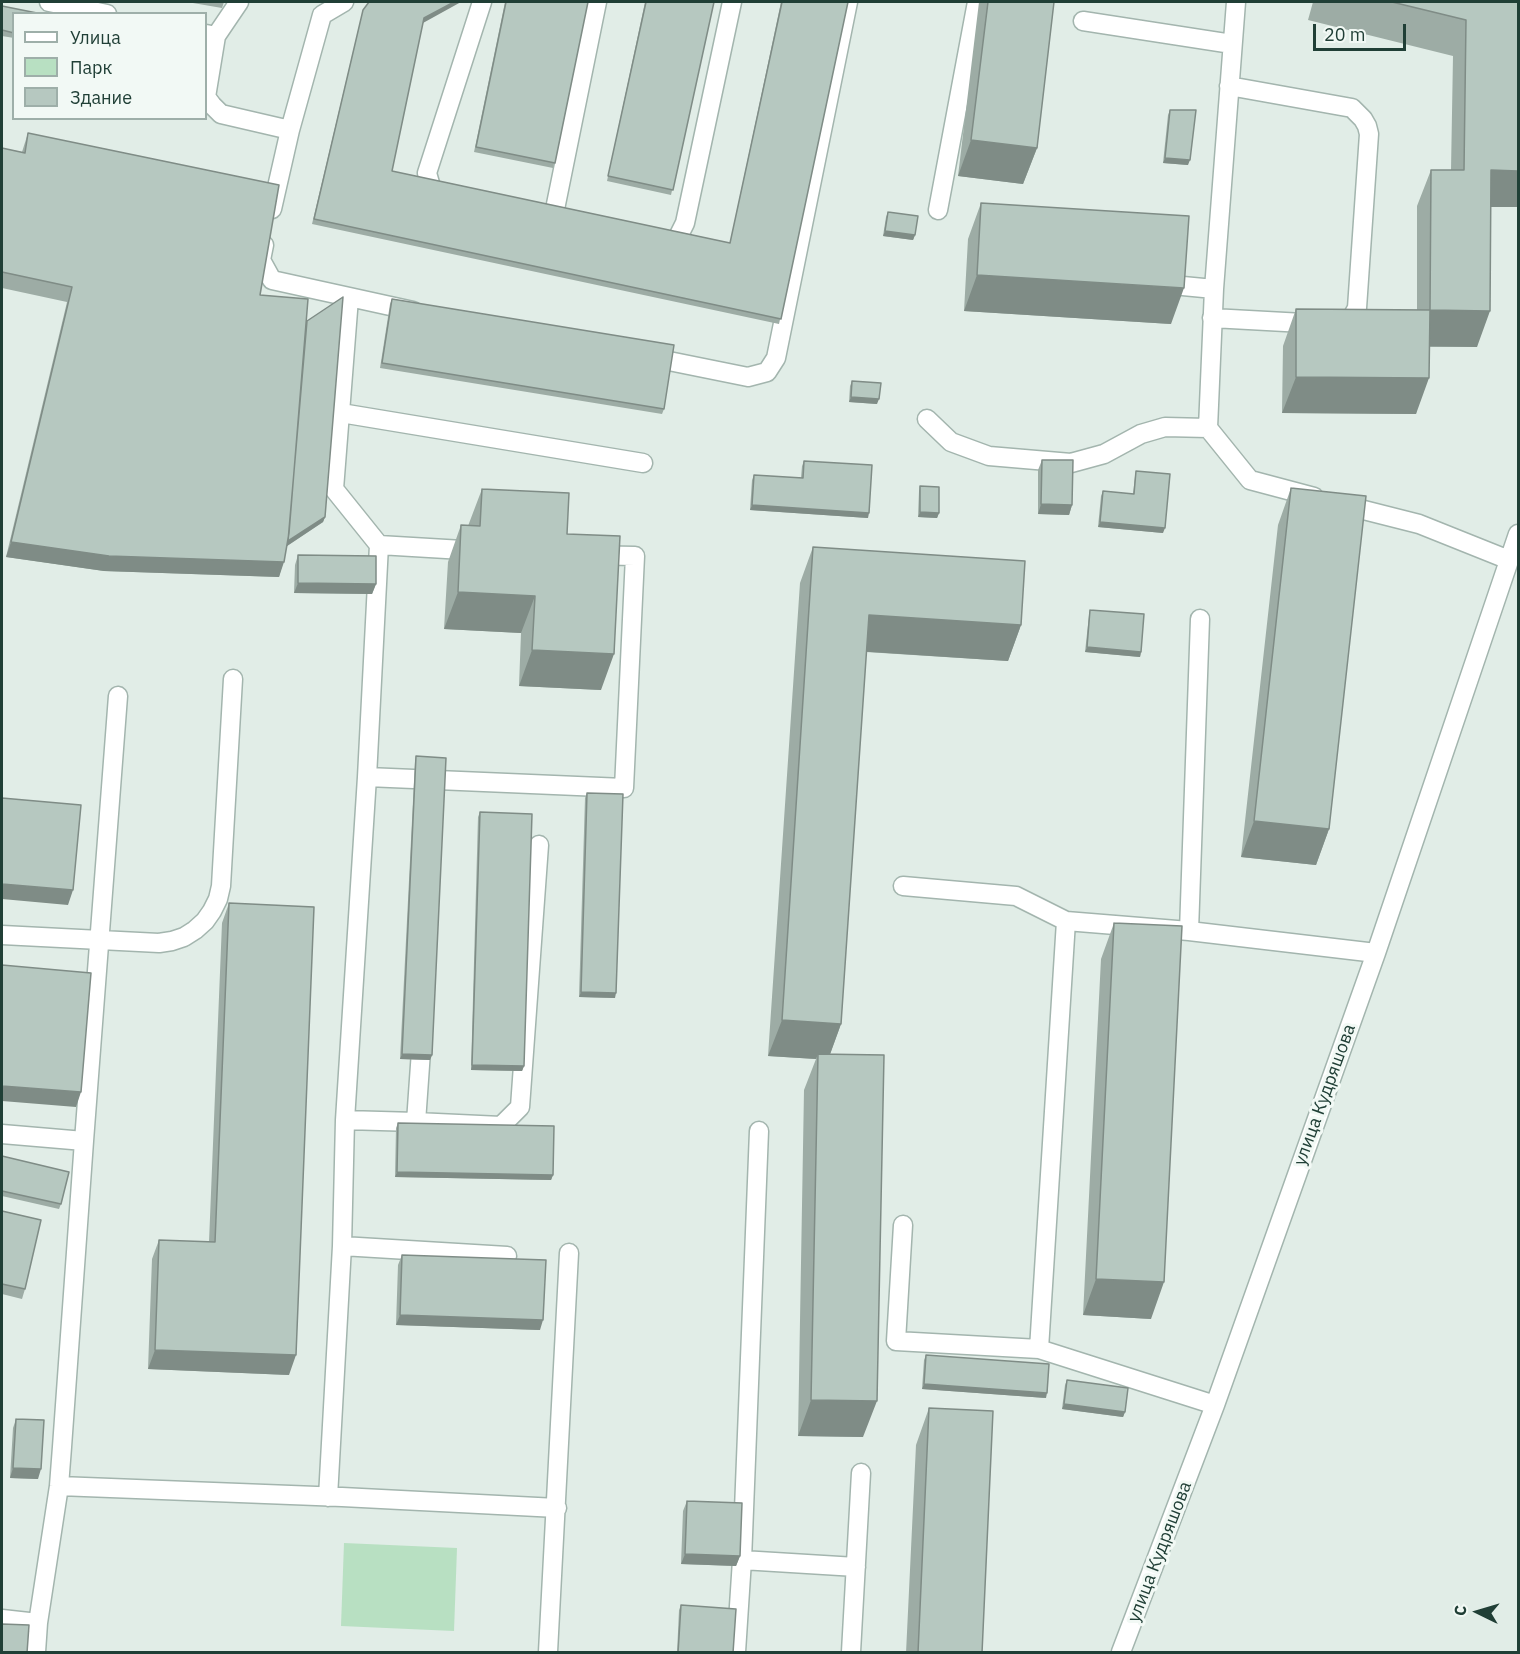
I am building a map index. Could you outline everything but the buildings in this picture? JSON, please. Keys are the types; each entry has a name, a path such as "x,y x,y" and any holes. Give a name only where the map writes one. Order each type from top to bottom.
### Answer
{"street":[{"path":"49,2 97,12"},
{"path":"207,85 211,35 239,2"},
{"path":"344,2 323,8 290,130 261,260 272,280 431,314"},
{"path":"454,201 442,199 430,187 427,173 482,2"},
{"path":"531,215 559,220 597,2"},
{"path":"640,239 662,244 677,239 685,223 732,2"},
{"path":"631,354 748,377 766,372 776,358 848,2"},
{"path":"938,210 976,2"},
{"path":"1236,2 1212,318 1208,428 1251,480 1419,524 1509,560"},
{"path":"1083,21 1232,44"},
{"path":"1212,318 1340,325 1351,319 1357,308 1369,134 1363,119 1352,108 1229,86"},
{"path":"207,98 221,114 290,130"},
{"path":"1142,283 1214,289"},
{"path":"328,1497 342,1246 345,1120 380,545 334,489 349,298"},
{"path":"341,413 643,463"},
{"path":"927,419 951,442 989,456 1071,463 1104,454 1141,434 1165,427 1208,428"},
{"name":"улица Кудряшова","path":"1121,1653 1215,1404 1376,953 1518,534"},
{"path":"367,777 624,788 635,556 530,554 380,545"},
{"path":"1189,931 1200,619"},
{"path":"2,935 159,943 172,941 195,930 205,921 218,899 221,886 233,679"},
{"path":"36,1653 38,1623 59,1486 118,696"},
{"path":"345,1120 501,1126 520,1107 539,845"},
{"path":"903,886 1016,896 1066,921 1189,931 1376,953"},
{"path":"1040,1349 1066,921"},
{"path":"416,1122 423,1017"},
{"path":"736,1653 742,1560 759,1131"},
{"path":"2,1134 84,1142"},
{"path":"903,1225 896,1341 1040,1349 1215,1404"},
{"path":"342,1246 507,1256"},
{"path":"548,1653 569,1254"},
{"path":"851,1653 861,1473"},
{"path":"59,1486 556,1508"},
{"path":"742,1560 856,1567"},
{"path":"2,1619 38,1623"}],"green space":[{"path":"344,1543 457,1548 454,1631 341,1626"}]}
